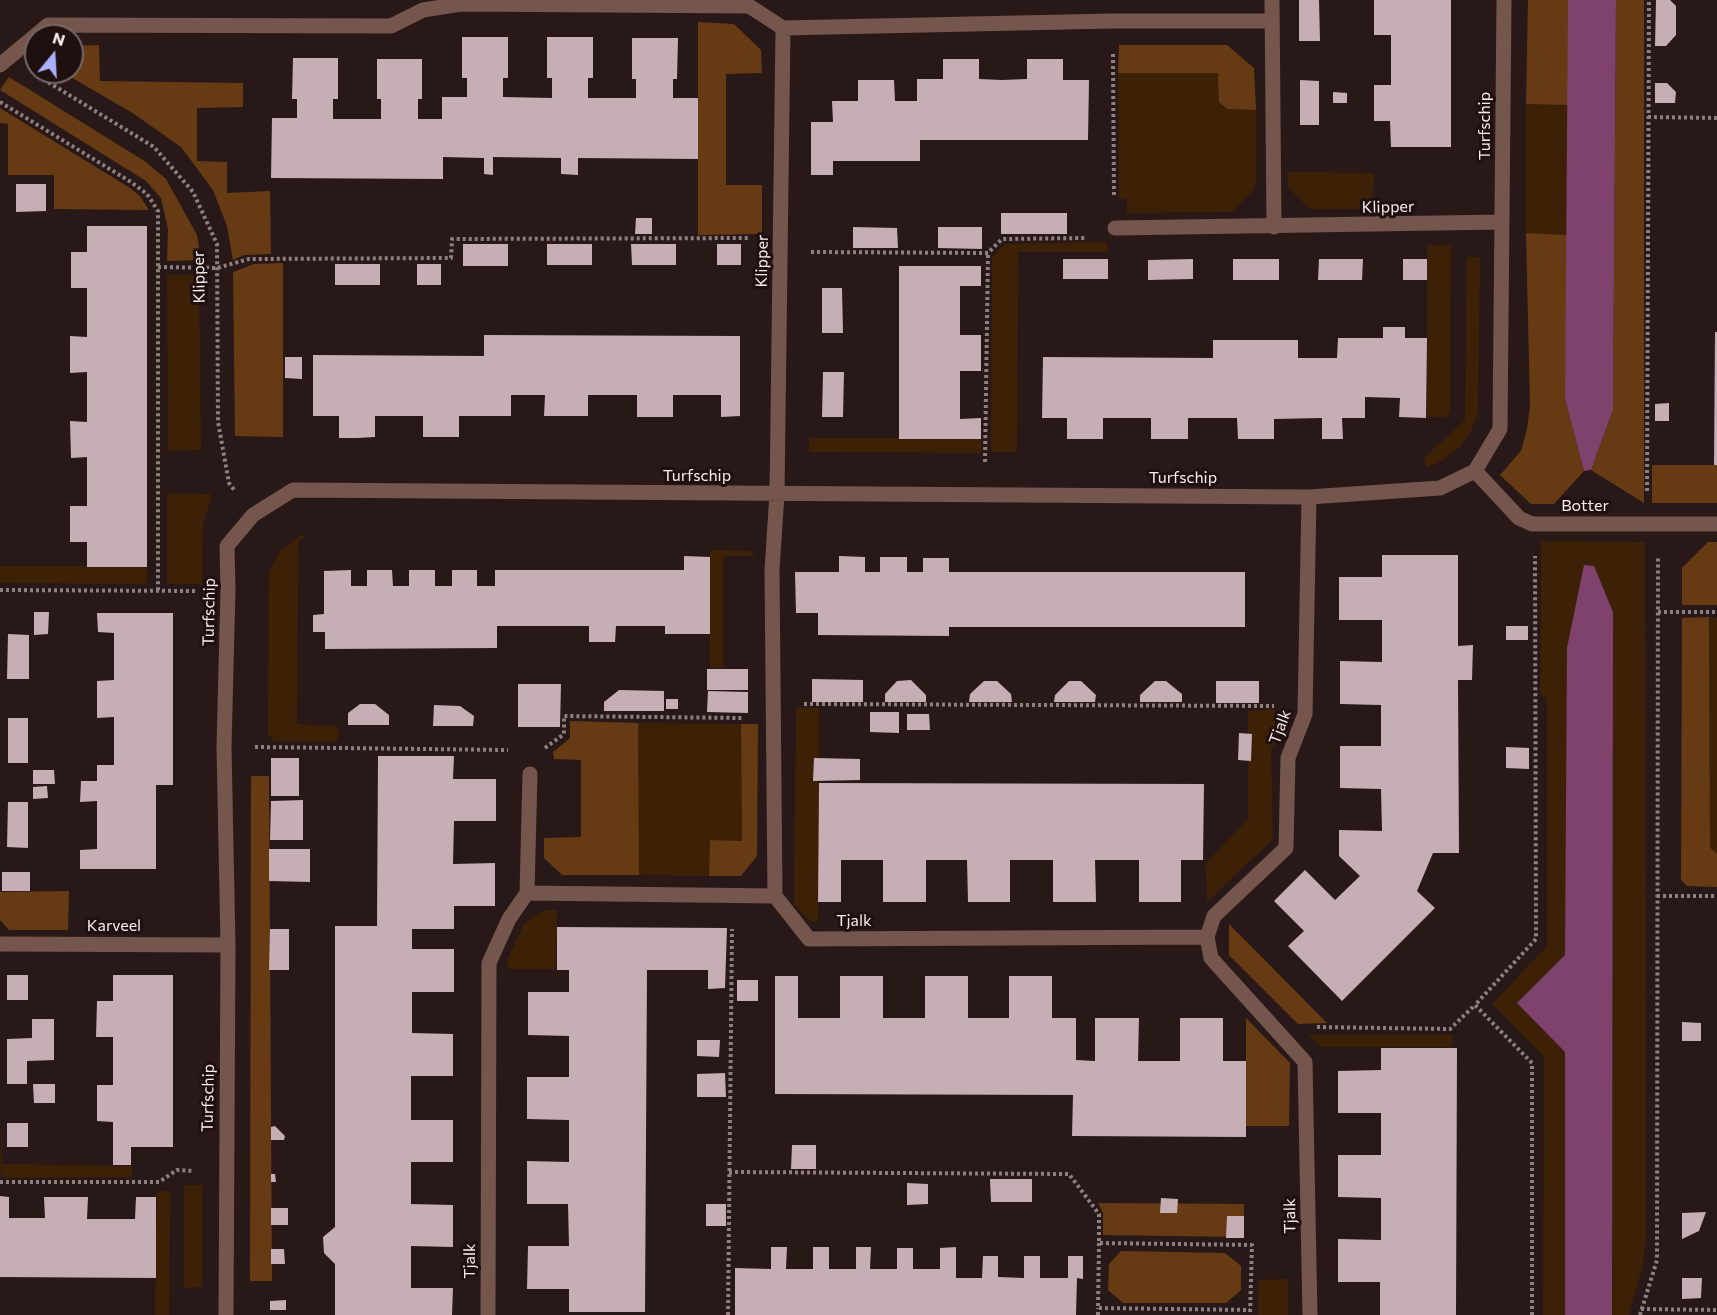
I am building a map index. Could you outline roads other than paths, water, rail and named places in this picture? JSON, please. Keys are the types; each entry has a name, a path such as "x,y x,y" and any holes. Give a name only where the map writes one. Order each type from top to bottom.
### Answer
{"street":[{"path":"1272,0 1274,227"},
{"name":"Turfschip","path":"226,1315 228,945 224,747 227,546 253,515 293,490 1310,497 1440,488 1474,471 1500,429 1504,0"},
{"path":"5,62 48,25 391,26 423,10 461,2 750,6 783,28 1112,21 1272,21"},
{"name":"Klipper","path":"777,494 783,28"},
{"name":"Klipper","path":"1115,228 1502,222"},
{"name":"Botter","path":"1474,471 1519,518 1532,524 1717,524"},
{"path":"530,774 527,893 775,896 772,570 777,494"},
{"name":"Tjalk","path":"1310,497 1305,714 1288,758 1286,848 1214,916 1207,936 1211,958 1305,1062 1310,1315"},
{"name":"Tjalk","path":"488,1315 489,963 509,919 527,893"},
{"name":"Tjalk","path":"775,896 808,939 1207,936"},
{"name":"Karveel","path":"0,944 228,945"}]}
